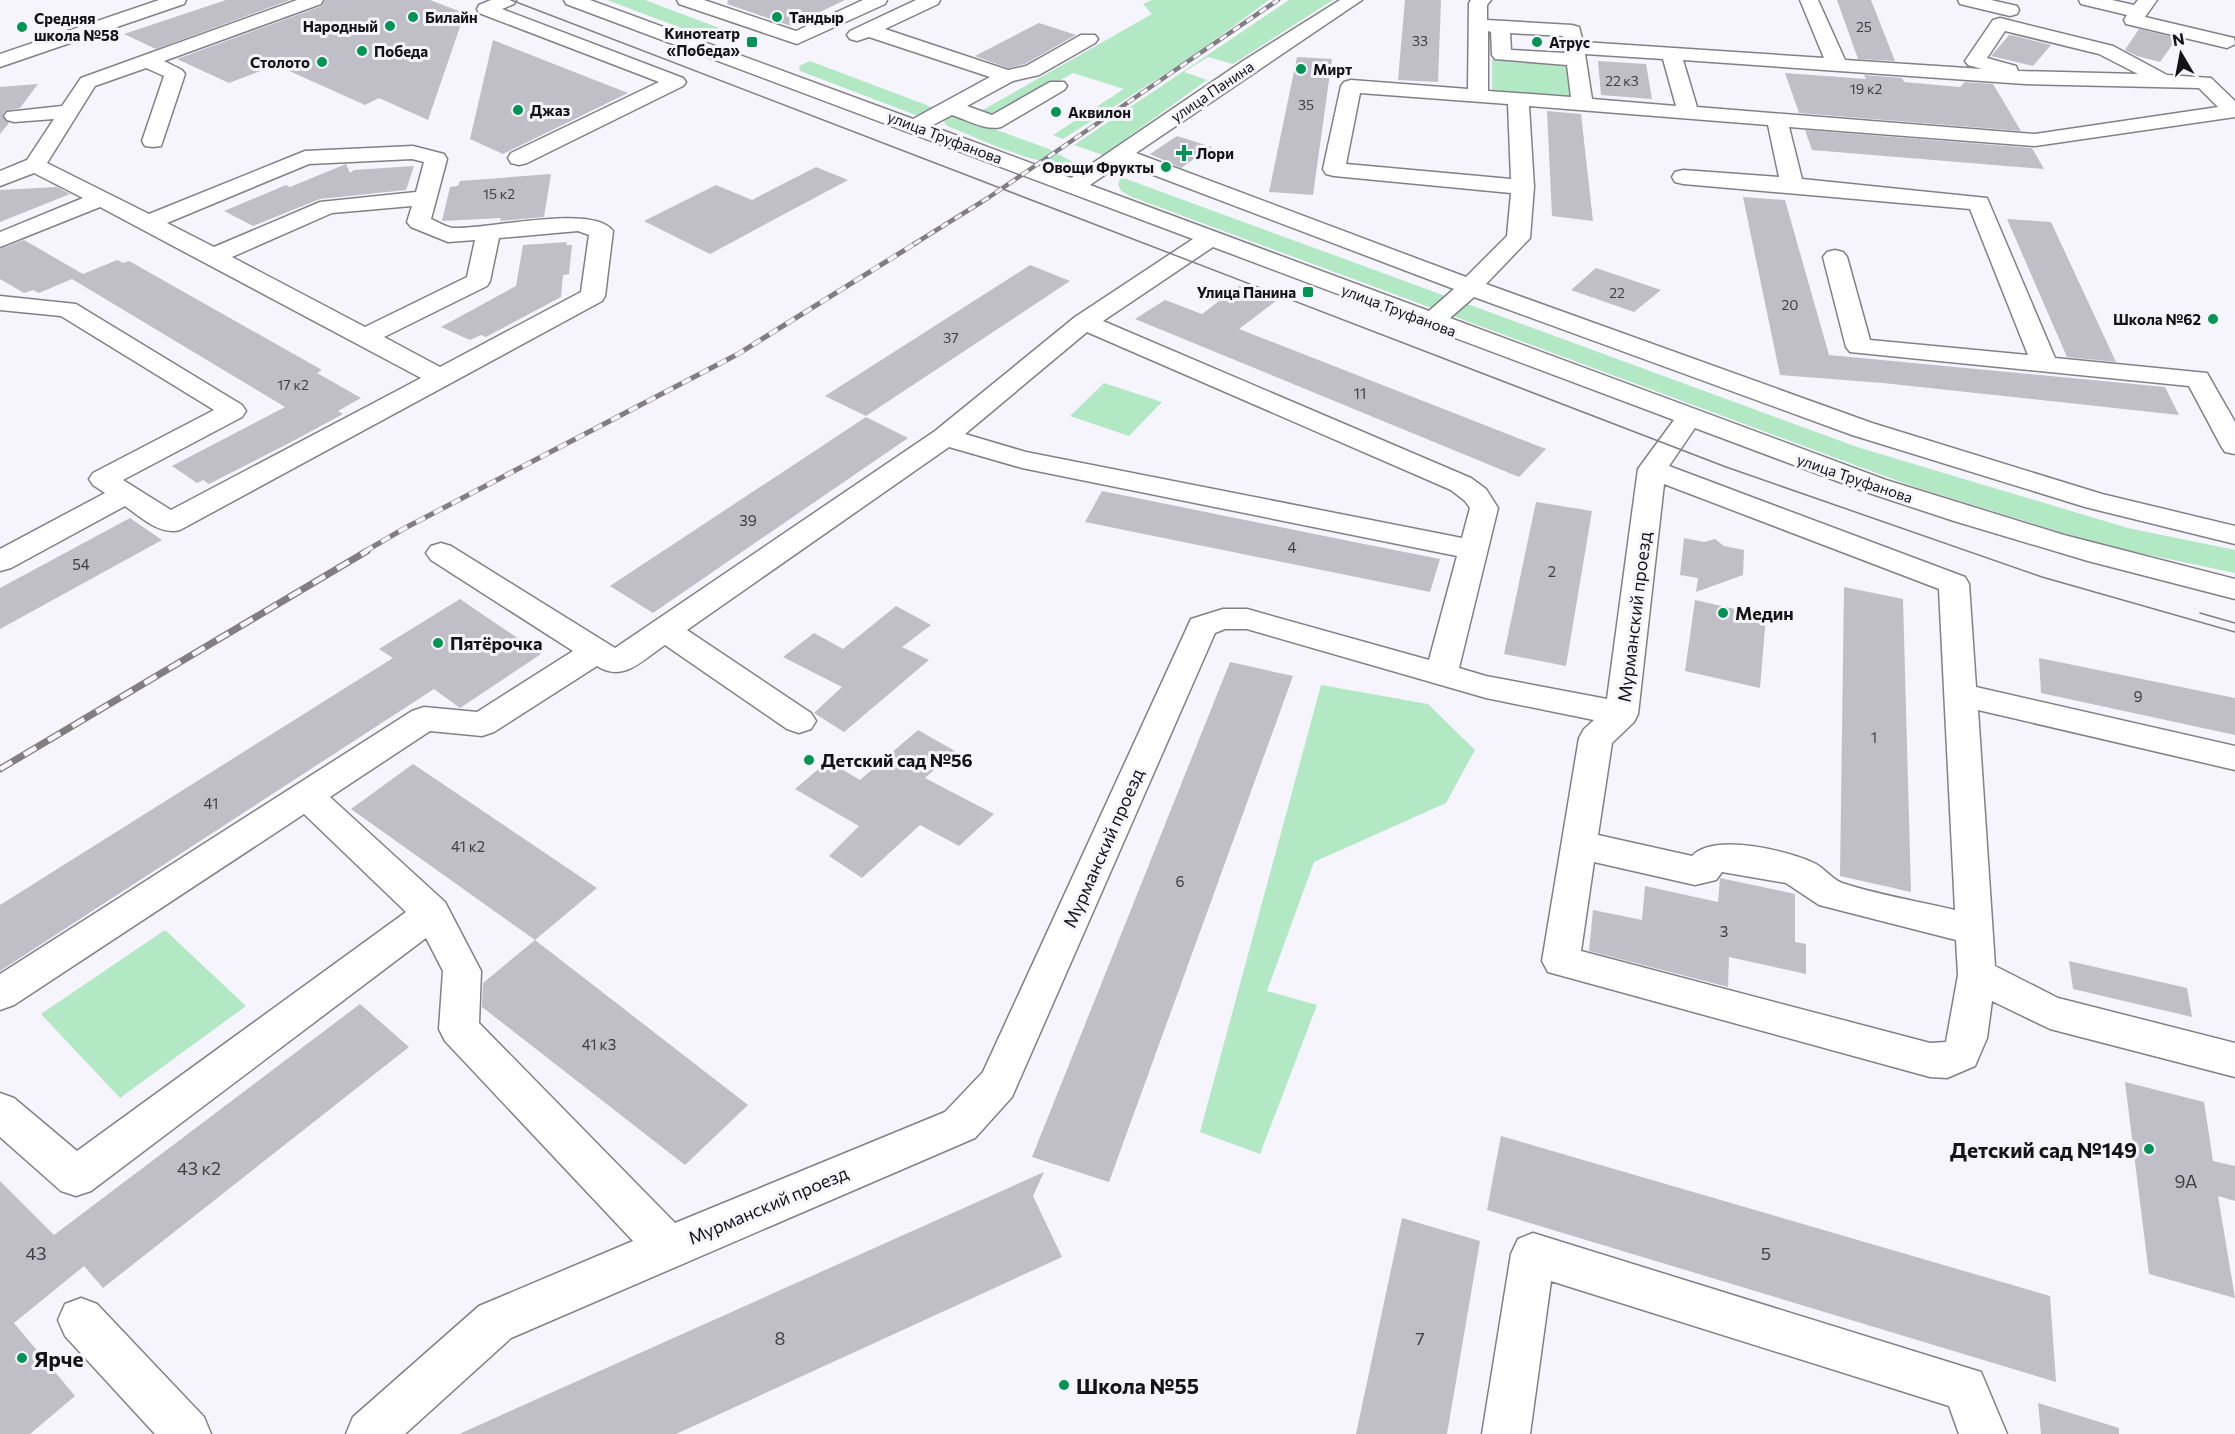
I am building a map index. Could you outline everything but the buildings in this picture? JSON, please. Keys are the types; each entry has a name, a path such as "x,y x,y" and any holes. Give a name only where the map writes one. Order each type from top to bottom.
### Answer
{"street":[{"path":"0,61 177,0"},
{"path":"0,179 35,165 88,82 314,0"},
{"path":"507,0 480,6 676,82 519,158"},
{"name":"улица Труфанова","path":"573,0 916,126 1431,322 1876,486 2005,529 2147,569 2235,589"},
{"path":"686,0 817,46"},
{"path":"837,44 931,0"},
{"name":"улица Панина","path":"1074,186 1250,65 1353,0"},
{"path":"1478,96 1478,3 1482,0"},
{"path":"1809,0 1837,65"},
{"path":"1967,0 2009,11 2106,50 2165,81"},
{"path":"1500,26 1502,55 1671,54 2042,79 2165,81 2211,71 2231,43 2140,11 2088,0"},
{"path":"797,38 866,2"},
{"path":"2009,11 1975,61 2042,79"},
{"path":"2080,79 2140,11"},
{"path":"1478,25 1572,31 1582,104"},
{"path":"590,50 644,26"},
{"path":"868,30 1006,76"},
{"path":"916,126 1006,76 1032,71 1088,39"},
{"path":"1671,54 1688,113"},
{"path":"148,60 175,74 153,141"},
{"path":"774,74 801,61"},
{"path":"1523,187 1334,169 1351,86 2035,140 2234,111 2211,71"},
{"path":"950,107 994,123 1057,86"},
{"path":"1431,322 1471,286 1518,238 1523,187 1518,99"},
{"path":"14,116 69,112"},
{"path":"1777,120 1792,185"},
{"path":"0,303 67,309 233,411 103,479 170,523 592,296 601,231 579,224 448,235 419,222 436,159 413,152 305,158 148,223"},
{"path":"1120,155 1862,429 2095,501 2235,534"},
{"path":"35,165 213,256 439,377"},
{"path":"1683,177 1979,203 2044,365"},
{"path":"213,256 328,207 425,198"},
{"path":"0,240 101,199"},
{"path":"365,337 478,281 489,231"},
{"path":"441,553 595,652 616,663 945,437 1084,322 1210,238"},
{"path":"1835,256 1859,347 2198,379 2235,446"},
{"path":"1084,322 1461,484 1476,495 1484,507 1441,675"},
{"name":"Мурманский проезд","path":"370,1434 495,1322 960,1125 998,1084 1202,626 1223,619 1247,619 1486,687 1622,714 1652,469 1689,418"},
{"path":"945,437 1022,460 1473,550"},
{"path":"1622,714 1596,738 1561,961 1930,1060 1947,1061 1961,1054 1967,1038 1977,975 1954,584 1652,469"},
{"path":"0,561 126,494"},
{"path":"665,630 799,721"},
{"path":"0,994 424,718 482,724 595,652"},
{"path":"1961,695 2235,758"},
{"path":"306,795 432,913 462,971 459,1029 668,1247"},
{"path":"1579,845 1695,871 1702,870 1715,858 1729,857 1800,872 1821,890 1832,895 1975,930"},
{"path":"0,1111 76,1177 432,913"},
{"path":"1977,975 2050,1012 2235,1060"},
{"path":"1506,1434 1533,1254 1965,1388 1983,1434"},
{"path":"81,1320 187,1434"}],"green space":[{"path":"607,0 645,0 743,37 730,43 708,38"},
{"path":"1152,0 1269,0 1190,58 1063,139 1053,135 1124,89 1073,73 996,117 981,111 1152,14 1143,4"},
{"path":"1289,0 1333,0 1233,64 1208,57 1184,72 1207,80 1103,155 1074,145"},
{"path":"1492,60 1569,66 1572,101 1492,93"},
{"path":"810,61 937,109 930,114 918,116 800,71 799,66"},
{"path":"956,115 1049,149 1082,167 1064,166 1030,158 947,126 943,120"},
{"path":"1121,177 1857,447 2128,528 2235,550 2235,573 2102,545 1909,485 1132,197 1121,191 1118,184"},
{"path":"1104,383 1162,402 1129,436 1070,416"},
{"path":"1321,685 1428,704 1475,750 1446,803 1314,862 1267,991 1317,1005 1260,1154 1200,1132"},
{"path":"165,930 246,1006 120,1098 41,1014"}],"tram line":[{"path":"511,0 1726,467 2042,577 2235,632"},
{"path":"2200,613 2235,623"}],"railway":[{"path":"914,244 988,198 1278,0"},
{"path":"364,552 405,528 738,354 916,243"},
{"path":"0,769 367,551"}],"place":[{"name":"Билайн","path":"413,17"},
{"name":"Тандыр","path":"777,17"},
{"name":"Народный","path":"390,26"},
{"name":"Средняя школа №58","path":"22,27"},
{"name":"Кинотеатр «Победа»","path":"752,42"},
{"name":"Атрус","path":"1537,42"},
{"name":"Победа","path":"362,51"},
{"name":"Столото","path":"322,62"},
{"name":"Мирт","path":"1301,69"},
{"name":"Джаз","path":"518,110"},
{"name":"Аквилон","path":"1056,112"},
{"name":"Лори","path":"1184,153"},
{"name":"Овощи Фрукты","path":"1166,167"},
{"name":"Улица Панина","path":"1308,292"},
{"name":"Школа №62","path":"2213,319"},
{"name":"Медин","path":"1723,613"},
{"name":"Пятёрочка","path":"438,643"},
{"name":"Детский сад №56","path":"809,760"},
{"name":"Детский сад №149","path":"2149,1149"},
{"name":"Ярче","path":"22,1358"},
{"name":"Школа №55","path":"1064,1385"}]}
